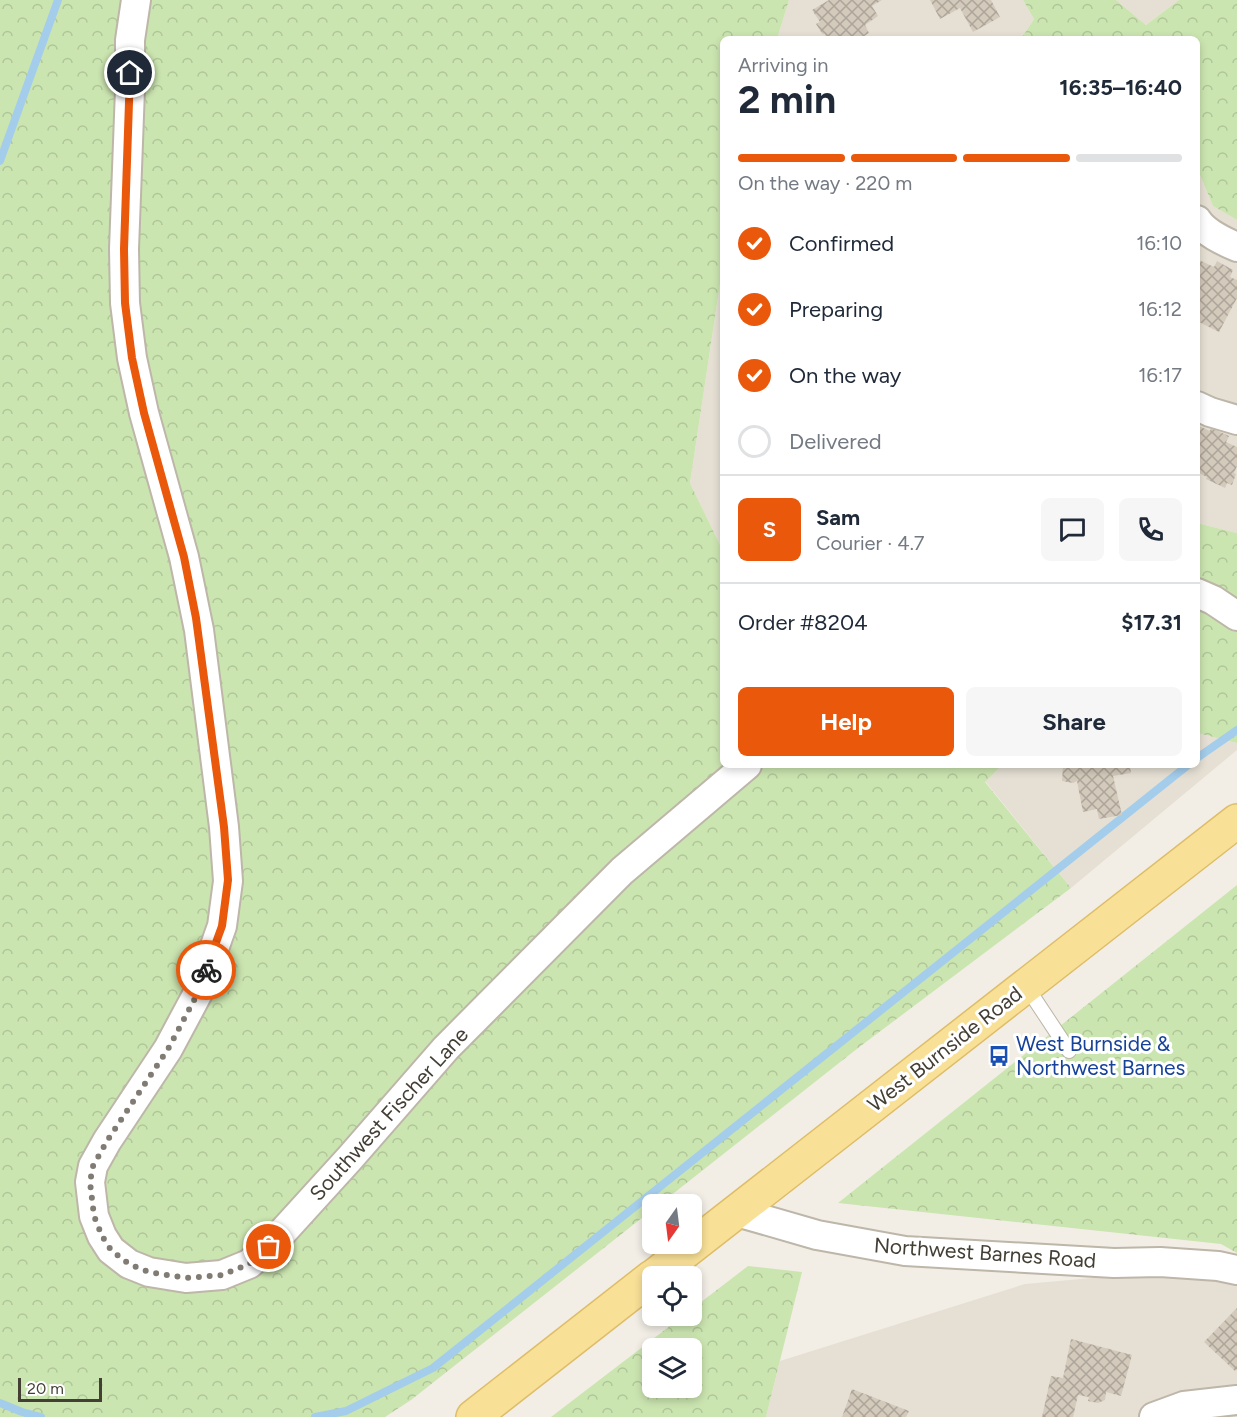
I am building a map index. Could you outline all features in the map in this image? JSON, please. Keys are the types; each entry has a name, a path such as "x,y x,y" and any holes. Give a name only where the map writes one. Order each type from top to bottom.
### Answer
{"main road":[{"name":"West Burnside Road","path":"667,1266 1237,821"},
{"name":"West Burnside Road","path":"472,1417 642,1286"}],"street":[{"name":"Southwest Fischer Lane","path":"136,0 130,40 124,249 125,303 132,358 144,413 184,557 199,630 224,827 228,880 222,926 199,991 168,1049 93,1166 90,1182 94,1216 111,1250 129,1264 149,1272 186,1278 222,1275 249,1264 269,1247 446,1048 622,871 743,768"},
{"path":"1200,225 1219,240 1237,248"},
{"path":"1200,407 1237,420"},
{"path":"1200,594 1237,616"},
{"name":"Northwest Barnes Road","path":"737,1212 817,1235 905,1251 1103,1263 1172,1263 1218,1266 1237,1270"},
{"path":"1154,1417 1184,1406 1237,1400"}],"lane":[{"path":"1026,986 1069,1051"}],"shaded area":[{"path":"789,0 1023,0 1034,19 1023,36 778,36"},
{"path":"1116,0 1179,0 1146,25"},
{"path":"1200,175 1213,206 1237,220 1237,533 1200,524"},
{"path":"720,284 720,545 690,483"},
{"path":"1200,734 1237,743 1237,750 1071,888 985,781 999,768 1200,768"},
{"path":"1237,1265 1237,1417 766,1417 780,1361 1025,1284"}],"green space":[{"path":"0,0 789,0 778,36 720,36 720,284 690,483 720,545 720,768 999,768 985,782 1071,888 858,1048 673,1194 642,1194 642,1218 411,1400 385,1417 0,1417"},
{"path":"1023,0 1116,0 1146,25 1179,0 1237,0 1237,220 1213,206 1200,175 1200,36 1023,36 1034,19"},
{"path":"1200,524 1237,533 1237,743 1200,734"},
{"path":"1237,885 1237,1253 1221,1244 838,1203"},
{"path":"748,1266 802,1272 766,1417 551,1417 642,1347 642,1398 702,1398 702,1338 654,1338 670,1326 702,1326 702,1301"}],"building":[{"path":"829,0 882,0 872,6 878,16 865,25 869,33 864,36 826,36 824,33 823,35 816,24 820,22 812,10"},
{"path":"930,0 991,0 1000,17 973,32 960,8 940,19"},
{"path":"1200,260 1214,267 1217,261 1233,270 1230,277 1237,280 1237,298 1219,332 1200,322"},
{"path":"1200,426 1210,431 1211,428 1229,436 1226,442 1237,447 1237,466 1234,473 1236,474 1232,485 1227,483 1225,488 1206,479 1207,477 1200,474"},
{"path":"1063,768 1130,768 1131,773 1113,776 1122,815 1099,819 1097,809 1083,812 1077,781 1073,783 1062,781"},
{"path":"1237,1308 1237,1369 1235,1371 1204,1342"},
{"path":"1071,1339 1132,1355 1121,1396 1106,1392 1105,1400 1098,1403 1088,1401 1089,1397 1078,1395 1073,1417 1042,1417 1051,1376 1063,1378"},
{"path":"852,1389 909,1411 906,1417 842,1417"}],"waterway":[{"path":"0,161 58,0"},
{"path":"1200,756 1237,730"},
{"path":"315,1417 346,1411 433,1368 1184,768"},
{"path":"0,1403 41,1417"}],"way so far":[{"path":"206,970 199,991 168,1049 93,1166 90,1182 94,1216 111,1250 129,1264 149,1272 186,1278 222,1275 249,1264 269,1247"}],"place":[{"name":"West Burnside & Northwest Barnes","path":"999,1056"}],"route":[{"path":"130,73 124,249 125,303 132,358 144,413 184,557 199,630 224,827 228,880 222,926 206,970"}]}
